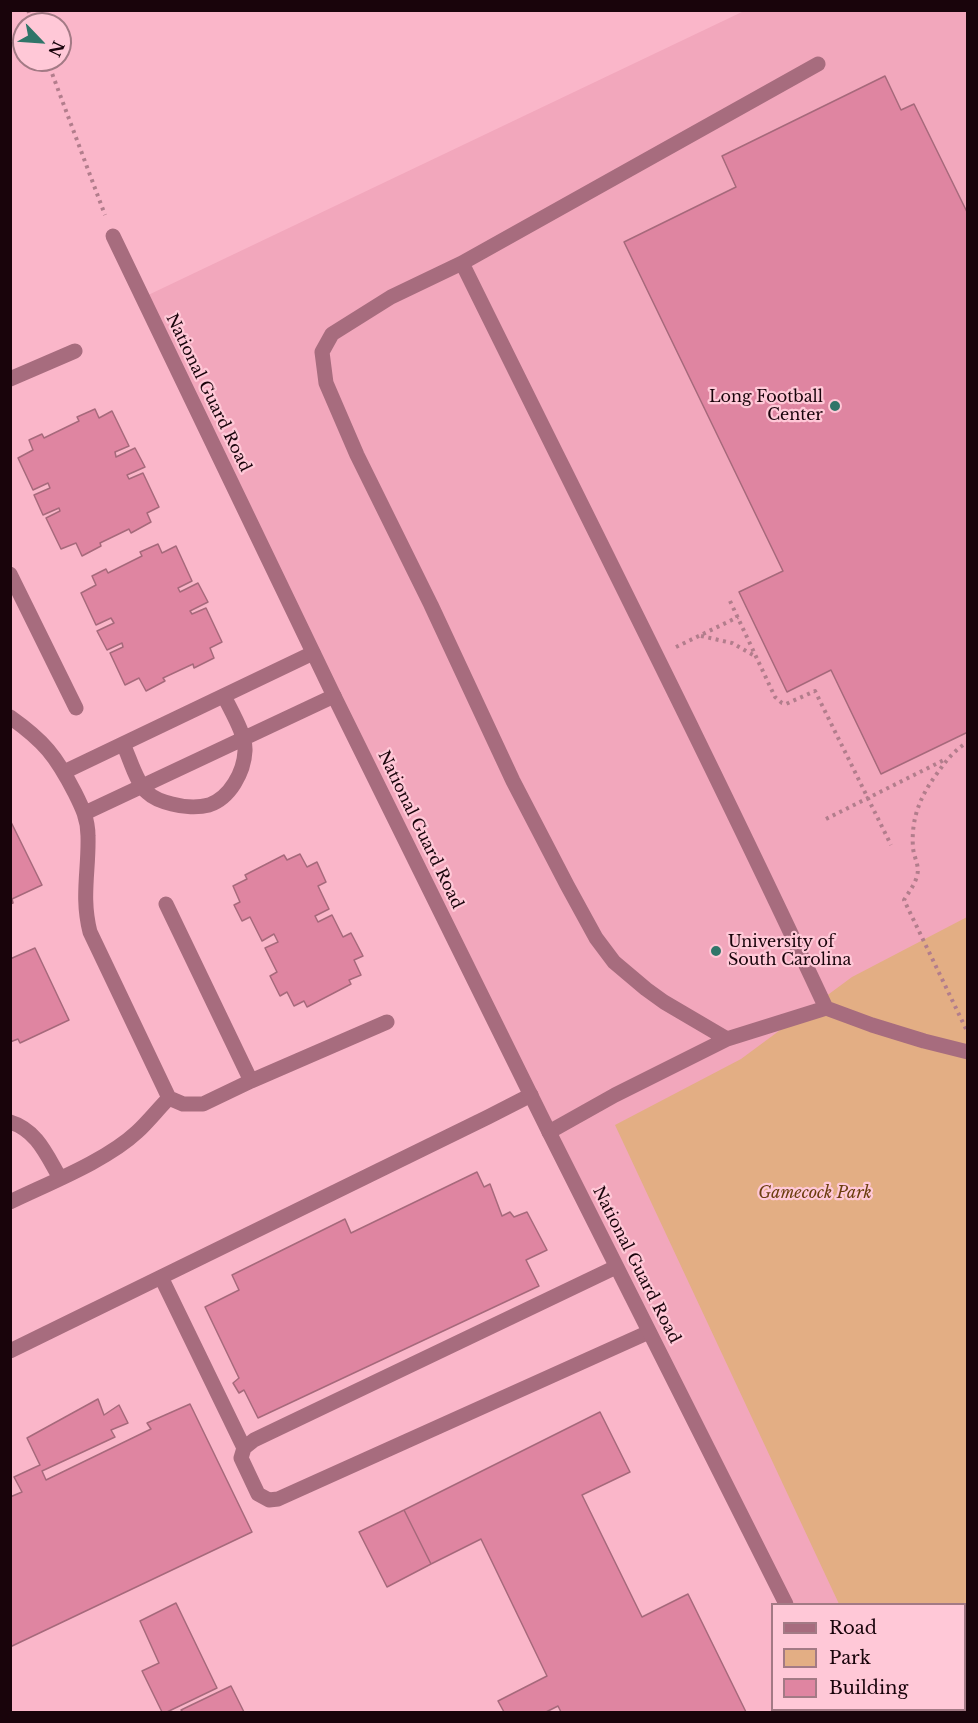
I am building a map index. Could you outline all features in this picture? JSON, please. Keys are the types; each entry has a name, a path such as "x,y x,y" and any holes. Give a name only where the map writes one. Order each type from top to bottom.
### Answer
{"street":[{"path":"727,1038 664,1002 646,989 614,962 596,938 513,781 357,454 326,383 322,352 332,334 391,297 462,263 818,64"},
{"name":"National Guard Road","path":"113,236 334,696 785,1603"},
{"path":"462,263 772,892 826,1008"},
{"path":"10,379 75,351"},
{"path":"10,574 76,708"},
{"path":"64,772 313,653"},
{"path":"123,744 148,794 161,801 178,805 199,807 209,805 225,796 240,773 246,749 244,738 224,696"},
{"path":"85,813 334,696"},
{"path":"10,717 47,747 64,772 85,813 88,838 85,907 90,932 169,1098 183,1104 203,1104 387,1022"},
{"path":"166,904 251,1081"},
{"path":"549,1132 615,1095 727,1038 826,1008 872,1025 968,1052"},
{"path":"10,1351 531,1095"},
{"path":"10,1202 116,1148 136,1133 169,1098"},
{"path":"10,1122 31,1133 40,1143 60,1178"},
{"path":"616,1267 254,1440 244,1448 240,1458 258,1494 269,1500 278,1499 649,1332"},
{"path":"161,1277 244,1448"}],"path":[{"path":"52,72 113,236"},
{"path":"730,601 775,697 782,703 791,703 815,691 891,845"},
{"path":"656,656 738,617"},
{"path":"701,636 732,643 757,657"},
{"path":"826,819 948,758 968,742"},
{"path":"948,758 927,787 917,808 914,819 913,848 918,868 917,876 904,900 968,1032"}],"shaded area":[{"name":"University of South Carolina","path":"744,11 967,11 967,1712 837,1712 966,1711 966,1603 784,1603 144,297"}],"green space":[{"name":"Gamecock Park","path":"967,917 967,1712 889,1712 966,1711 966,1603 839,1603 615,1125 741,1059 852,977"}],"building":[{"name":"Long Football Center","path":"885,76 901,110 914,104 968,214 968,732 881,774 831,670 787,692 739,592 783,571 624,242 736,187 722,156"},
{"path":"95,409 99,418 112,411 129,446 115,452 116,457 135,448 145,467 127,475 129,479 143,473 159,507 147,513 151,522 131,533 129,529 100,543 101,546 82,556 76,543 61,549 46,518 60,511 59,508 43,515 34,495 50,488 48,483 33,490 18,458 33,450 29,440 42,434 44,438 79,421 77,417"},
{"path":"158,544 162,553 176,546 192,581 178,588 180,592 198,583 208,602 190,611 192,614 206,608 222,642 210,648 214,658 194,668 193,664 163,678 165,681 146,691 139,678 125,685 110,653 123,647 122,643 107,650 97,631 114,623 111,618 96,625 81,593 96,585 92,576 106,569 108,573 142,556 140,552"},
{"path":"10,820 42,885 12,899 13,903 10,904"},
{"path":"300,854 307,867 317,862 326,882 318,886 329,909 315,916 318,922 332,915 343,937 351,933 363,956 354,960 361,975 349,980 351,984 307,1007 304,1001 294,1006 287,992 280,996 270,976 277,972 265,948 278,942 274,934 262,941 250,917 242,921 234,905 240,902 233,886 247,879 245,875 284,855 287,860"},
{"path":"35,948 69,1020 20,1043 18,1039 10,1042 10,959"},
{"path":"477,1172 484,1187 490,1184 502,1216 510,1212 514,1217 527,1212 547,1250 526,1260 539,1286 258,1418 244,1390 239,1393 233,1383 239,1378 205,1307 239,1290 232,1275 345,1219 351,1233"},
{"path":"98,1399 104,1415 119,1405 128,1423 111,1430 115,1437 42,1471 46,1480 151,1429 147,1423 190,1404 252,1532 10,1647 10,1497 22,1492 14,1477 40,1465 27,1438"},
{"path":"600,1412 630,1472 582,1495 642,1617 688,1594 746,1712 561,1712 558,1706 546,1712 504,1712 498,1701 547,1676 481,1539 431,1564 404,1510"},
{"path":"404,1510 431,1564 387,1587 359,1532"},
{"path":"176,1603 217,1688 167,1712 162,1712 142,1671 159,1663 140,1621"},
{"path":"231,1686 244,1712 183,1712 181,1710"}],"place":[{"name":"Long Football Center","path":"835,406"},
{"name":"University of South Carolina","path":"716,951"}]}
